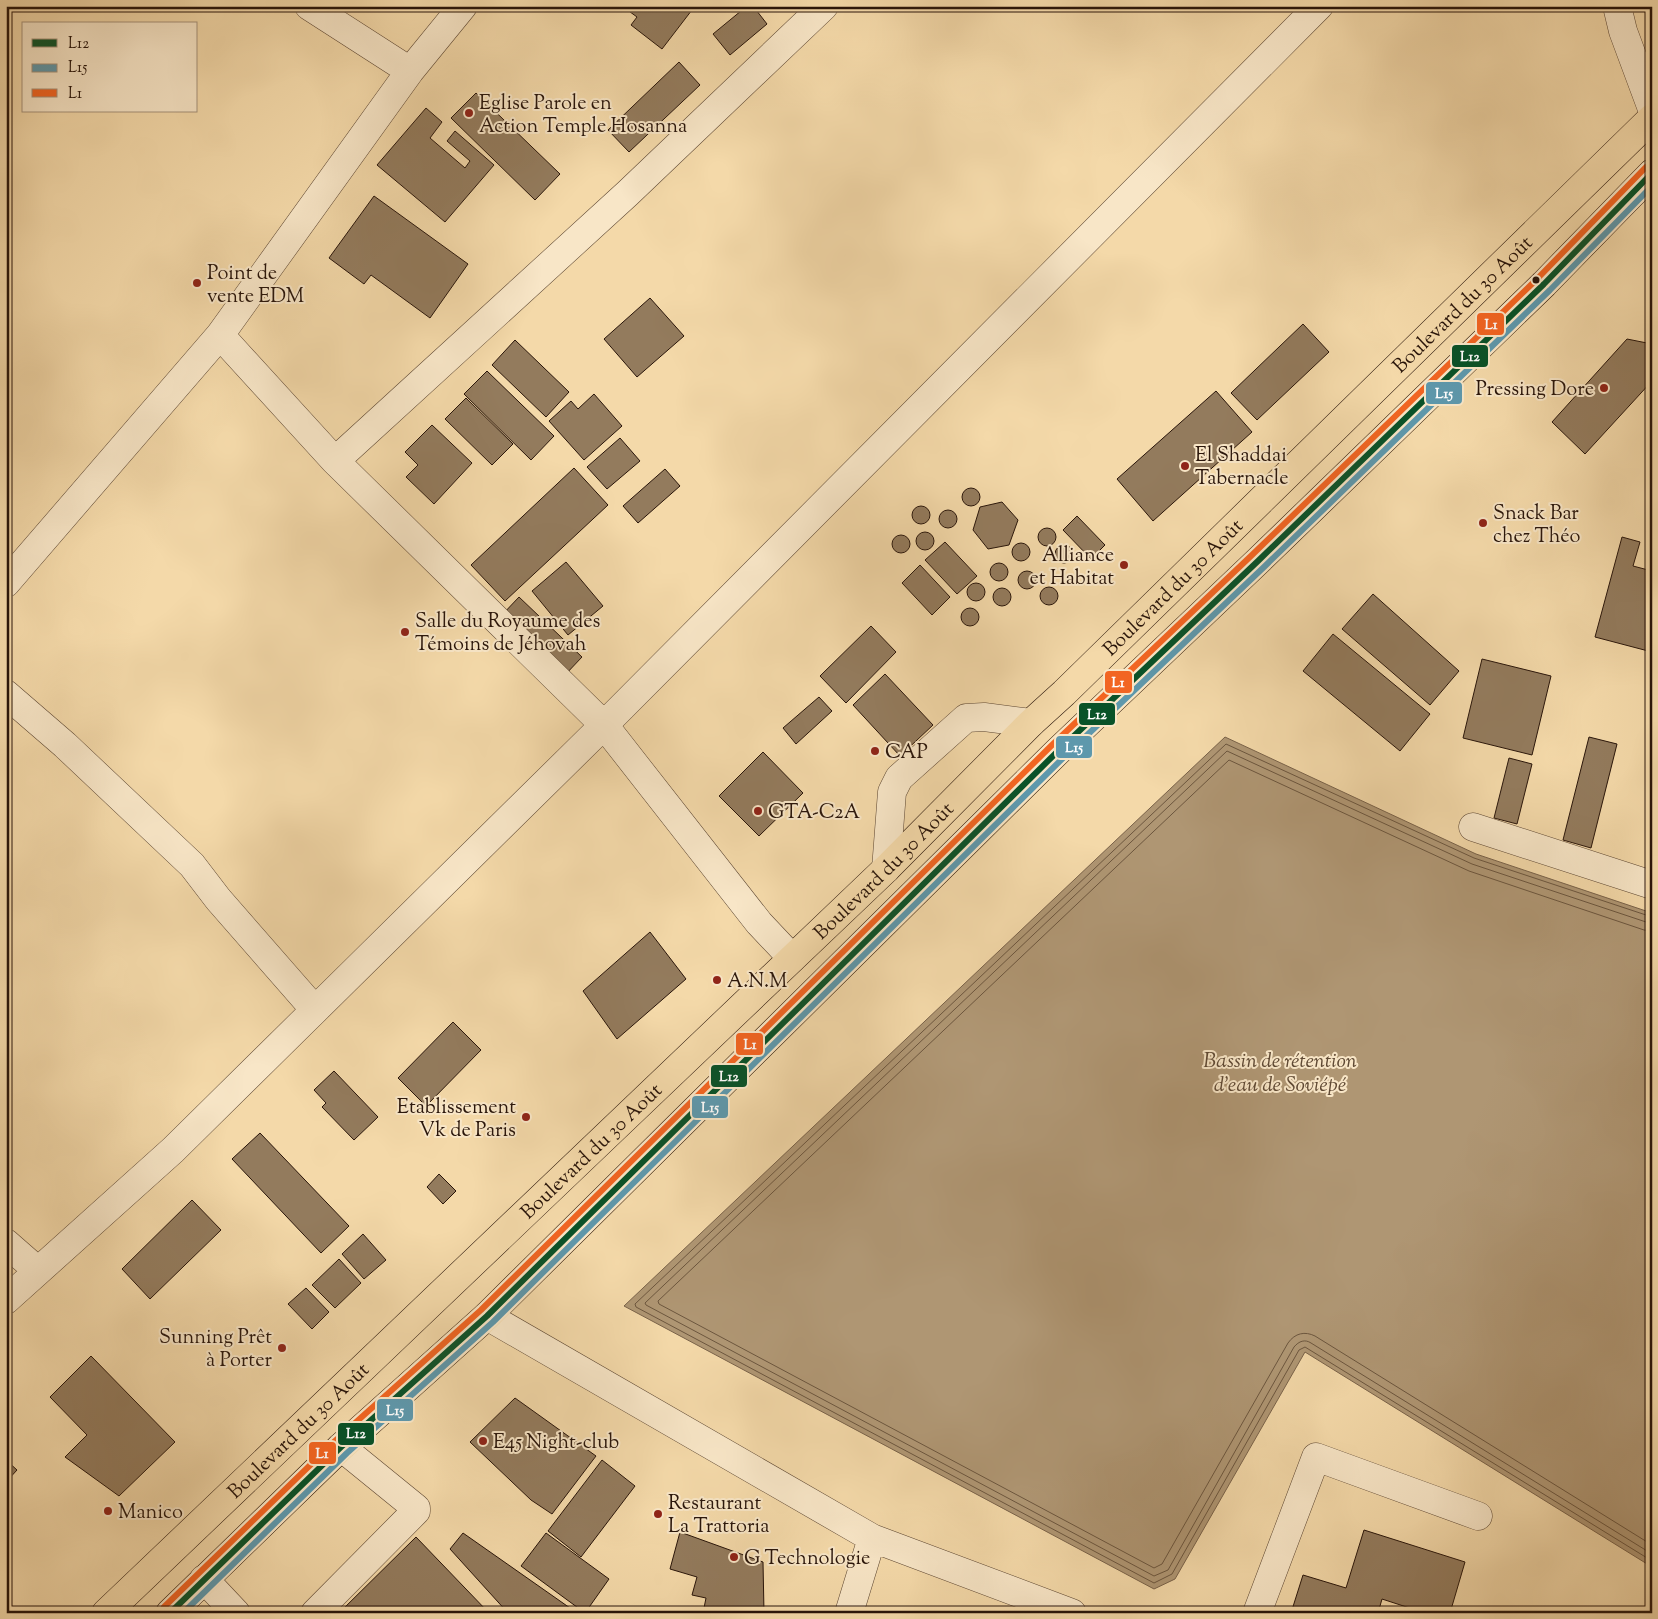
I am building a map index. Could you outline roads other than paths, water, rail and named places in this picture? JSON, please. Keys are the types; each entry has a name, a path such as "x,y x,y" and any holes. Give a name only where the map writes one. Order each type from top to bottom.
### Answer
{"highway":[{"name":"Boulevard du 30 Août","path":"106,1613 886,869 1031,723 1652,118"},
{"name":"Boulevard du 30 Août","path":"170,1613 341,1447 486,1316 1057,752 1258,561 1544,284 1652,173"},
{"path":"1031,723 1057,752"},
{"path":"886,869 910,898"}],"street":[{"path":"309,6 410,71"},
{"path":"6,583 220,335 410,71 463,6"},
{"path":"335,461 635,186 824,6"},
{"path":"6,1300 173,1150 604,725 1319,6"},
{"path":"1617,6 1623,31 1652,109"},
{"path":"220,335 335,461 604,725 759,923 792,958"},
{"path":"6,694 65,744 192,866 218,900 315,1010"},
{"path":"886,869 892,792 899,778 966,718 984,717 1031,723"},
{"path":"1472,826 1652,884"},
{"path":"6,1243 38,1271"},
{"path":"486,1316 872,1538 1072,1613"},
{"path":"314,1613 416,1511 416,1508 341,1447"},
{"path":"1257,1613 1316,1457 1478,1516"},
{"path":"849,1613 872,1538"},
{"path":"204,1579 236,1613"}],"water":[{"name":"Bassin de rétention d'eau de Soviépé","path":"1225,737 1476,854 1652,913 1652,1567 1305,1352 1175,1579 1154,1589 624,1306"}],"place":[{"name":"Eglise Parole en Action Temple Hosanna","path":"469,113"},
{"name":"Point de vente EDM","path":"197,283"},
{"name":"Pressing Dore","path":"1604,388"},
{"name":"El Shaddai Tabernacle","path":"1185,466"},
{"name":"Snack Bar chez Théo","path":"1483,523"},
{"name":"Alliance et Habitat","path":"1124,565"},
{"name":"Salle du Royaume des Témoins de Jéhovah","path":"405,632"},
{"name":"CAP","path":"875,751"},
{"name":"GTA-C2A","path":"758,811"},
{"name":"A.N.M","path":"717,980"},
{"name":"Etablissement Vk de Paris","path":"526,1117"},
{"name":"Sunning Prêt à Porter","path":"282,1348"},
{"name":"E45 Night-club","path":"483,1441"},
{"name":"Manico","path":"108,1511"},
{"name":"Restaurant La Trattoria","path":"658,1514"},
{"name":"G Technologie","path":"734,1557"}]}
